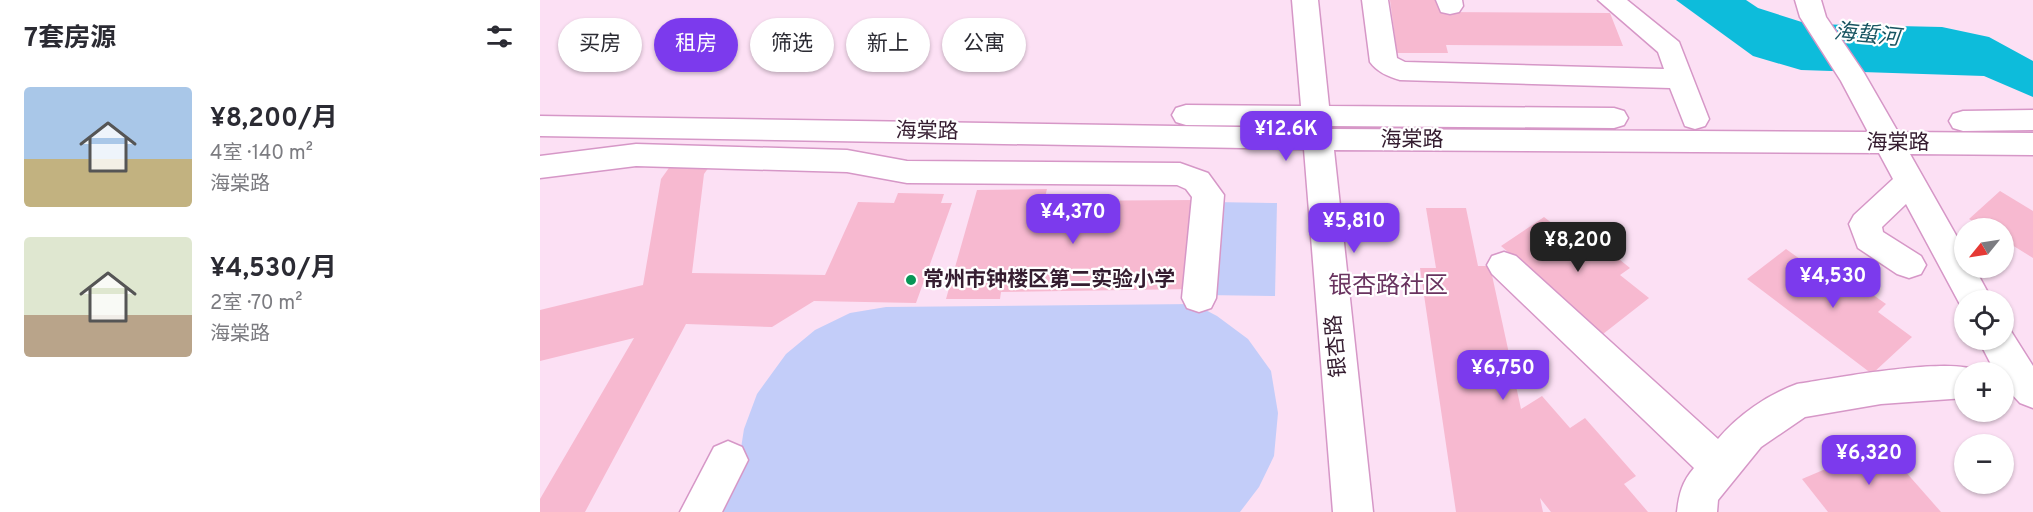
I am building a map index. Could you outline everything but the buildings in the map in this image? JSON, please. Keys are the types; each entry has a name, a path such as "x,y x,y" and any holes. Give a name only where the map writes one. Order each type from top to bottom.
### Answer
{"street":[{"name":"银杏路","path":"1305,0 1353,512"},
{"path":"1375,0 1384,62 1400,71 1681,79"},
{"path":"1611,0 1670,48 1695,119"},
{"path":"1811,9 1854,80 1969,290"},
{"name":"海棠路","path":"540,114 963,118 1099,115 1316,127 1883,132 2033,120"},
{"name":"海棠路","path":"540,126 880,131 1316,127 1695,119 2033,144"},
{"path":"772,129 776,159"},
{"path":"848,161 880,131"},
{"path":"540,167 636,155 848,161 908,172 1180,174 1197,181 1208,195 1199,297"},
{"path":"1909,266 1869,239 1865,224 1910,182"},
{"path":"1504,265 1720,467"},
{"path":"2002,350 2019,383"},
{"path":"1698,512 1699,493 1747,434 1797,401 1881,387 1954,383"},
{"path":"700,512 728,460"}],"shaded area":[{"path":"1213,202 1277,203 1275,296 1205,295"},
{"path":"1194,304 1217,316 1248,339 1271,371 1278,413 1274,456 1259,487 1240,512 717,512 738,467 744,429 757,394 786,354 815,330 850,313 886,307"}],"water":[{"name":"海蜇河","path":"1676,0 1746,0 1758,8 1808,24 1942,27 1989,37 2033,61 2033,97 1984,76 1801,70 1753,56"}],"place":[{"name":"常州市钟楼区第二实验小学","path":"911,280"}],"district":[{"name":"银杏路社区","path":"1388,287"}]}
